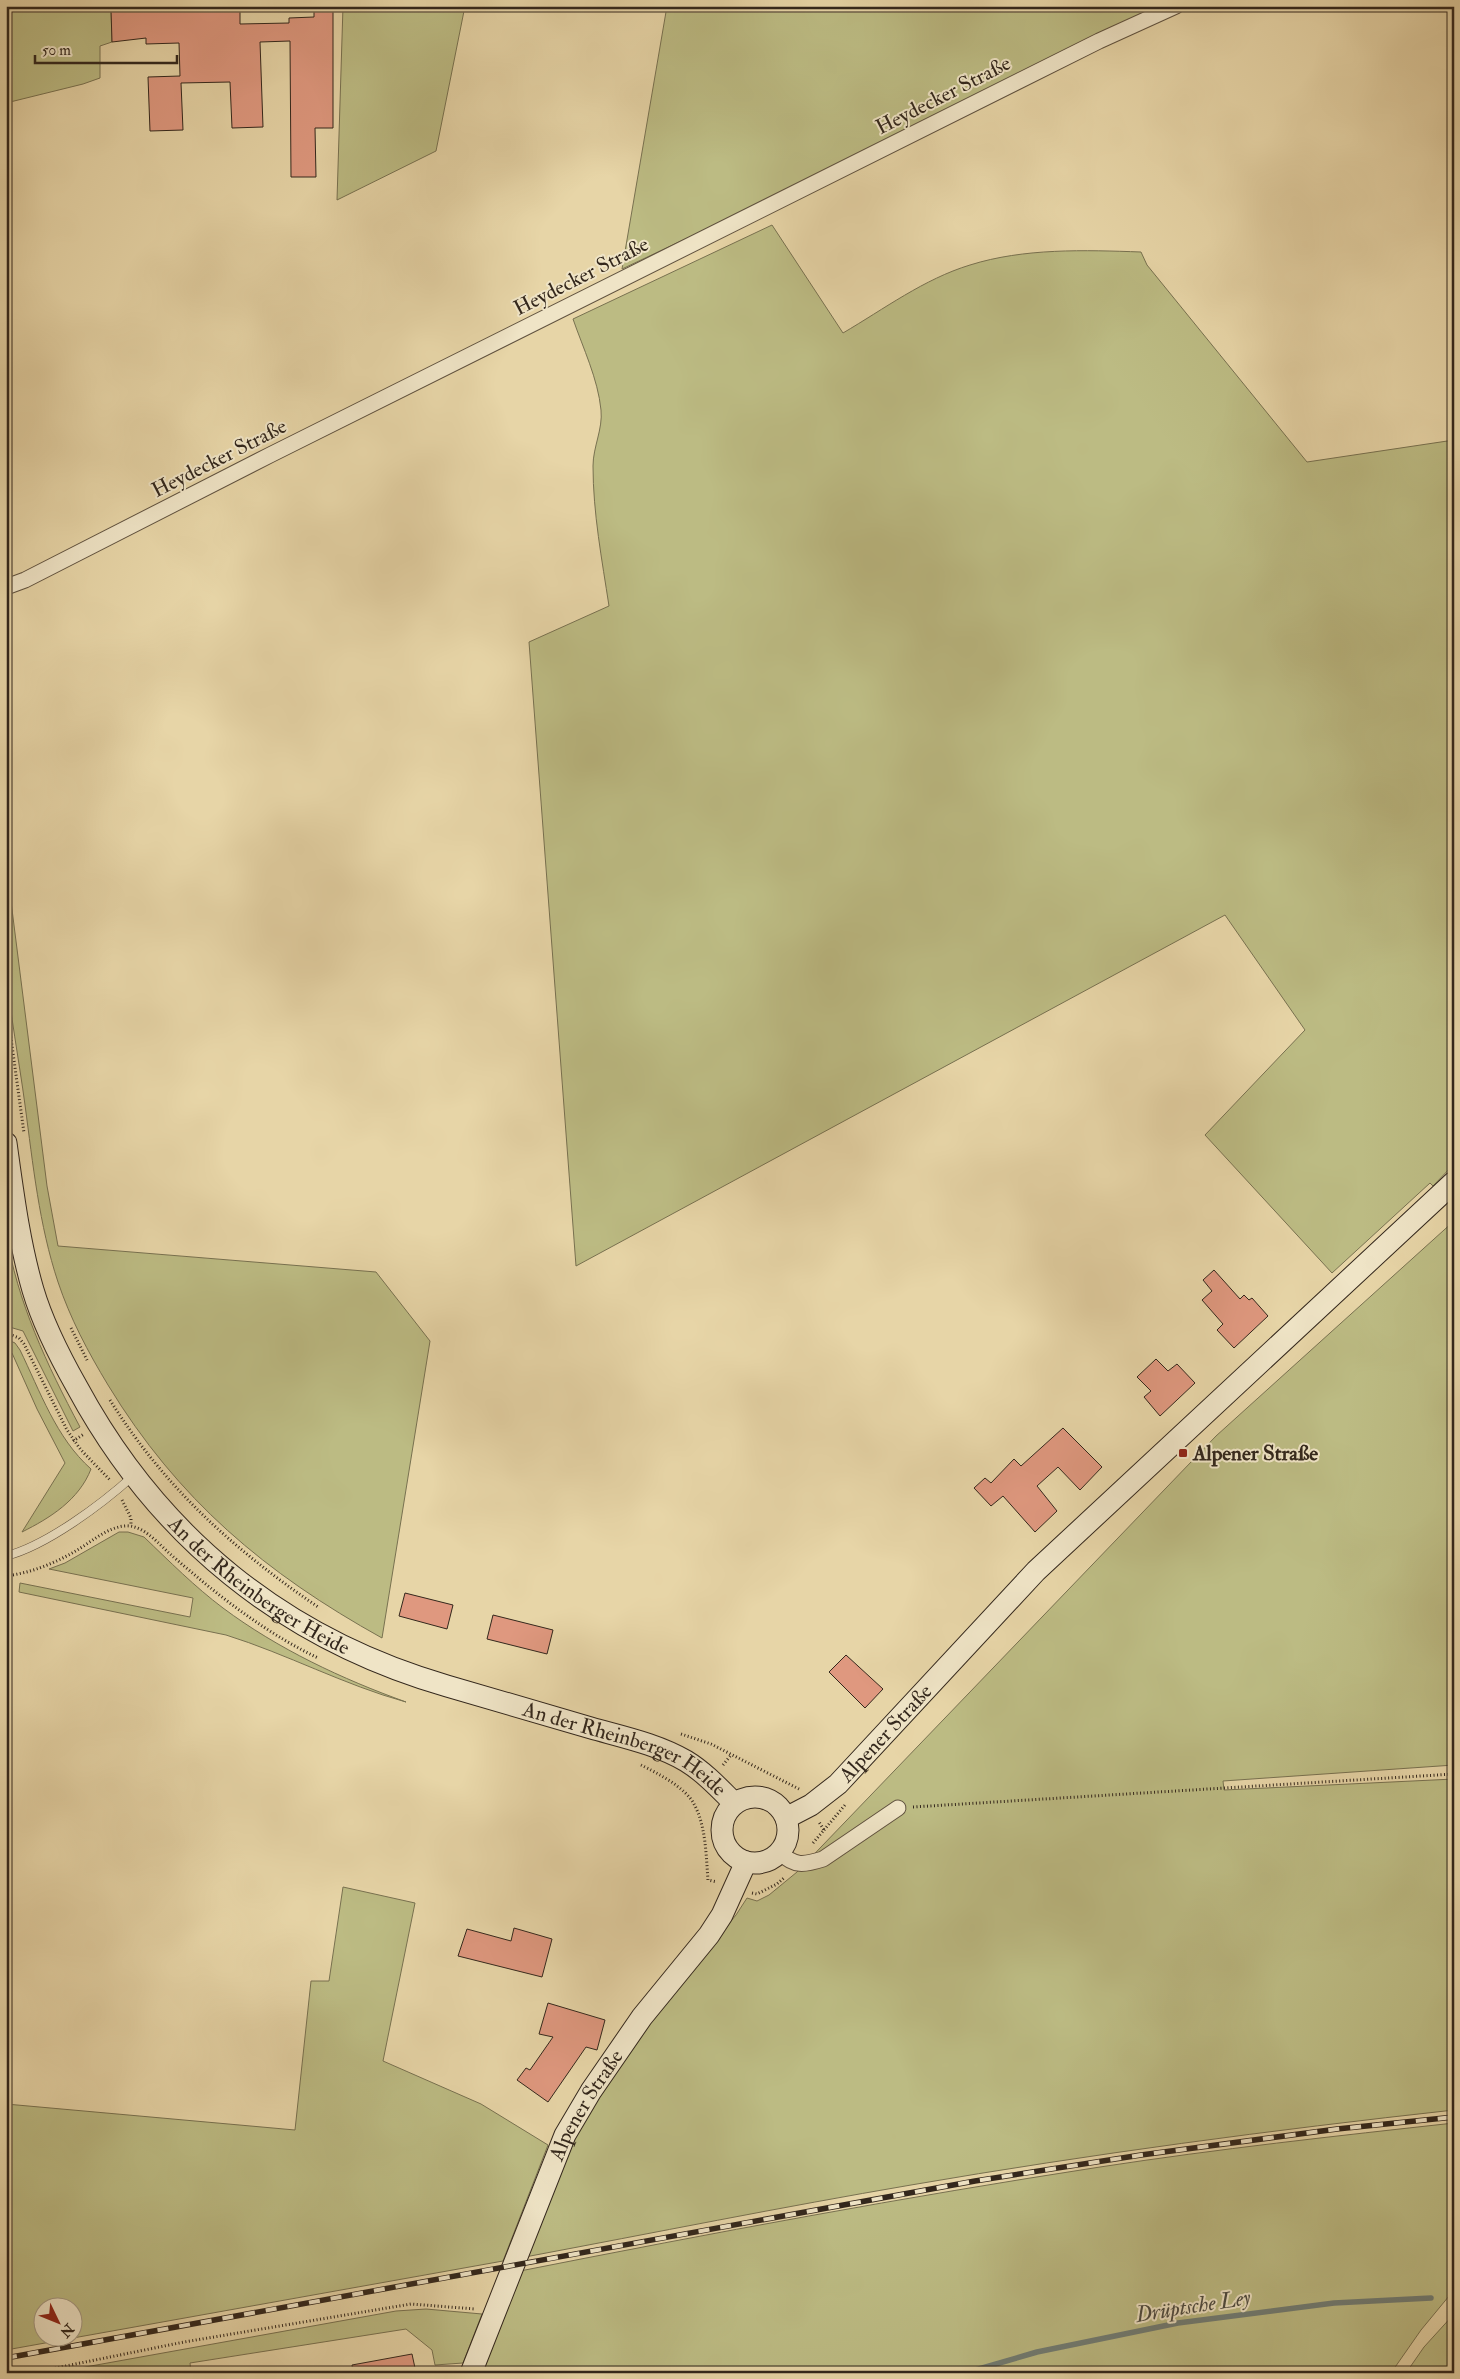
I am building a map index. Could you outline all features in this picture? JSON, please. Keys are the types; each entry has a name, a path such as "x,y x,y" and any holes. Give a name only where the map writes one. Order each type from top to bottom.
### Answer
{"street":[{"name":"Heydecker Straße","path":"6,587 25,580 262,459 1090,46 1176,6"},
{"name":"An der Rheinberger Heide","path":"15,1139 22,1247 41,1311 69,1374 87,1406 133,1476 177,1527 224,1570 248,1588 349,1651 403,1673 657,1747 686,1761 699,1770 734,1803"},
{"name":"Alpener Straße","path":"786,1818 811,1805 838,1784 1036,1571 1454,1182"},
{"path":"753,1796 773,1801 786,1818 788,1836 779,1852 764,1862 746,1862 729,1851 721,1832 724,1816 734,1803 753,1796"},
{"path":"779,1852 789,1861 798,1864 809,1864 823,1859 898,1808"},
{"name":"Alpener Straße","path":"471,2373 565,2135 591,2091 642,2018 709,1935 722,1915 746,1862"}],"lane":[{"path":"6,1556 42,1541 117,1490 133,1476"}],"path":[{"path":"6,1002 15,1139"},
{"path":"69,1324 89,1364"},
{"path":"6,1333 19,1338 24,1344 70,1435 117,1490 131,1518 131,1526"},
{"path":"108,1396 140,1445 194,1509 251,1560 324,1612"},
{"path":"678,1733 711,1744 751,1766 797,1786 811,1805 824,1830 798,1864"},
{"path":"898,1808 1454,1774"},
{"path":"31,2373 184,2342 411,2304 495,2310"}],"shaded area":[{"path":"6,6 111,6 112,42 100,46 100,78 6,103"},
{"path":"343,6 465,6 436,151 337,200"},
{"path":"667,6 1177,6 622,269"},
{"path":"772,225 843,333 920,286 953,271 991,259 1055,251 1141,252 1147,265 1307,462 1454,440 1454,1164 1433,1186 1430,1183 1332,1273 1205,1135 1305,1030 1225,915 576,1266 529,642 609,606 598,536 593,484 593,459 601,424 601,410 593,375 573,319"},
{"path":"6,862 47,1186 58,1246 376,1272 430,1341 382,1638 300,1587 262,1560 227,1530 195,1498 164,1464 135,1426 108,1385 80,1335 68,1309 51,1260 37,1194 6,968"},
{"path":"1454,1221 1454,1765 1223,1781 1224,1790 1454,1779 1454,2110 1182,2143 1046,2163 814,2202 525,2257 561,2163 610,2076 679,1984 736,1915 747,1898 757,1901 769,1895 797,1872 1216,1436"},
{"path":"6,1232 18,1283 35,1332 45,1357 80,1427 73,1431 23,1331 6,1326"},
{"path":"6,1339 15,1343 20,1350 58,1429 79,1457 91,1469 79,1490 63,1507 43,1521 22,1532 65,1463 37,1409 12,1353 6,1352"},
{"path":"119,1532 128,1532 144,1537 182,1574 213,1600 266,1637 334,1673 406,1702 360,1687 226,1635 19,1592 20,1583 190,1617 193,1598 49,1569 65,1563"},
{"path":"343,1887 415,1903 383,2061 481,2104 548,2145 503,2261 82,2336 82,2296 32,2296 32,2345 6,2350 6,2104 295,2130 311,1981 329,1981"},
{"path":"1454,2123 1454,2290 1421,2330 1391,2373 481,2373 520,2271 809,2216 1144,2160"},
{"path":"426,2309 482,2314 463,2363 435,2365 432,2350 406,2329 190,2363 191,2373 52,2373 396,2311"},
{"path":"1454,2314 1454,2373 1406,2373 1424,2347"}],"building":[{"path":"177,6 240,6 240,24 289,23 289,18 314,17 314,11 333,11 333,128 315,128 316,177 291,177 290,41 260,42 263,127 232,128 230,82 181,83 183,130 150,131 148,77 180,76 179,43 146,44 146,38 112,42 111,10"},
{"path":"1214,1270 1240,1299 1244,1295 1249,1300 1252,1298 1268,1316 1234,1348 1217,1330 1223,1324 1202,1300 1212,1291 1203,1280"},
{"path":"1156,1359 1168,1371 1177,1364 1195,1383 1160,1416 1144,1397 1151,1391 1137,1377"},
{"path":"1063,1428 1102,1467 1080,1490 1058,1467 1037,1486 1057,1511 1035,1532 1003,1496 991,1506 974,1488 985,1478 991,1483 1014,1459 1021,1466"},
{"path":"405,1593 453,1605 447,1629 399,1616"},
{"path":"493,1615 553,1630 547,1654 487,1639"},
{"path":"846,1655 883,1689 865,1708 829,1672"},
{"path":"514,1928 552,1939 542,1977 458,1956 467,1929 511,1941"},
{"path":"548,2003 605,2020 597,2050 586,2047 548,2102 517,2080 526,2068 530,2070 553,2037 539,2034"},
{"path":"412,2354 415,2368 391,2373 353,2373 352,2365"}],"waterway":[{"name":"Drüptsche Ley","path":"965,2373 1037,2352 1178,2323 1334,2303 1431,2298"}],"railway":[{"path":"6,2358 975,2181 1141,2155 1337,2129 1454,2117"}],"place":[{"name":"Alpener Straße","path":"1183,1453"}]}
